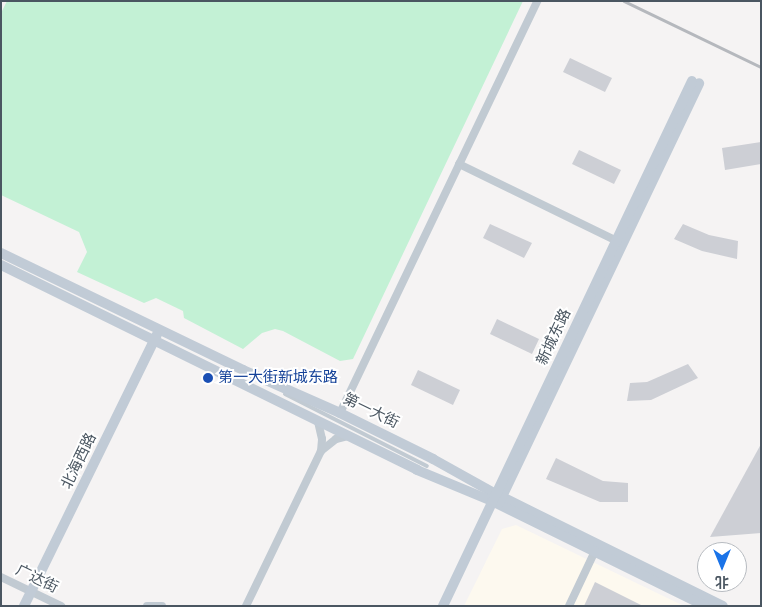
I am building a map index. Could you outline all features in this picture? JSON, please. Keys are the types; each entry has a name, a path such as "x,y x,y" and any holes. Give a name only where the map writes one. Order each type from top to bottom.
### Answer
{"main road":[{"name":"新城东路","path":"443,606 497,499 696,82"},
{"name":"第一大街","path":"1,252 243,370 340,413 433,458 497,499 705,606"},
{"name":"第一大街","path":"1,265 417,470 497,499 723,606"},
{"name":"北海西路","path":"24,606 160,329"},
{"name":"新城东路","path":"450,606 497,499"}],"street":[{"path":"340,413 537,1"},
{"path":"459,164 619,243"},
{"path":"246,606 321,452 322,439 318,421"},
{"path":"321,452 336,439 348,436"},
{"path":"569,606 595,551"},
{"name":"广达街","path":"1,577 61,606"},
{"path":"148,606 162,606"}],"lane":[{"path":"243,370 303,404 427,466"}],"shaded area":[{"path":"516,525 684,606 464,606 502,529"}],"green space":[{"path":"7,1 523,1 353,359 340,361 283,331 275,329 262,333 243,349 184,318 183,311 156,298 144,303 77,272 87,252 79,232 1,195 1,13"}],"building":[{"path":"570,58 612,78 605,92 563,72"},
{"path":"761,142 761,164 725,170 722,148"},
{"path":"579,150 621,170 614,184 572,164"},
{"path":"490,224 532,243 524,258 483,238"},
{"path":"683,224 709,235 738,241 737,259 702,251 674,239"},
{"path":"497,319 539,339 532,354 490,334"},
{"path":"688,364 698,378 651,400 627,401 630,383 647,382"},
{"path":"418,370 460,390 453,405 411,385"},
{"path":"761,444 761,533 710,537"},
{"path":"556,458 603,481 628,483 628,502 600,502 546,479"},
{"path":"595,582 643,606 584,606"}],"railway":[{"path":"624,1 761,67"}],"place":[{"name":"第一大街新城东路","path":"208,378"}]}
